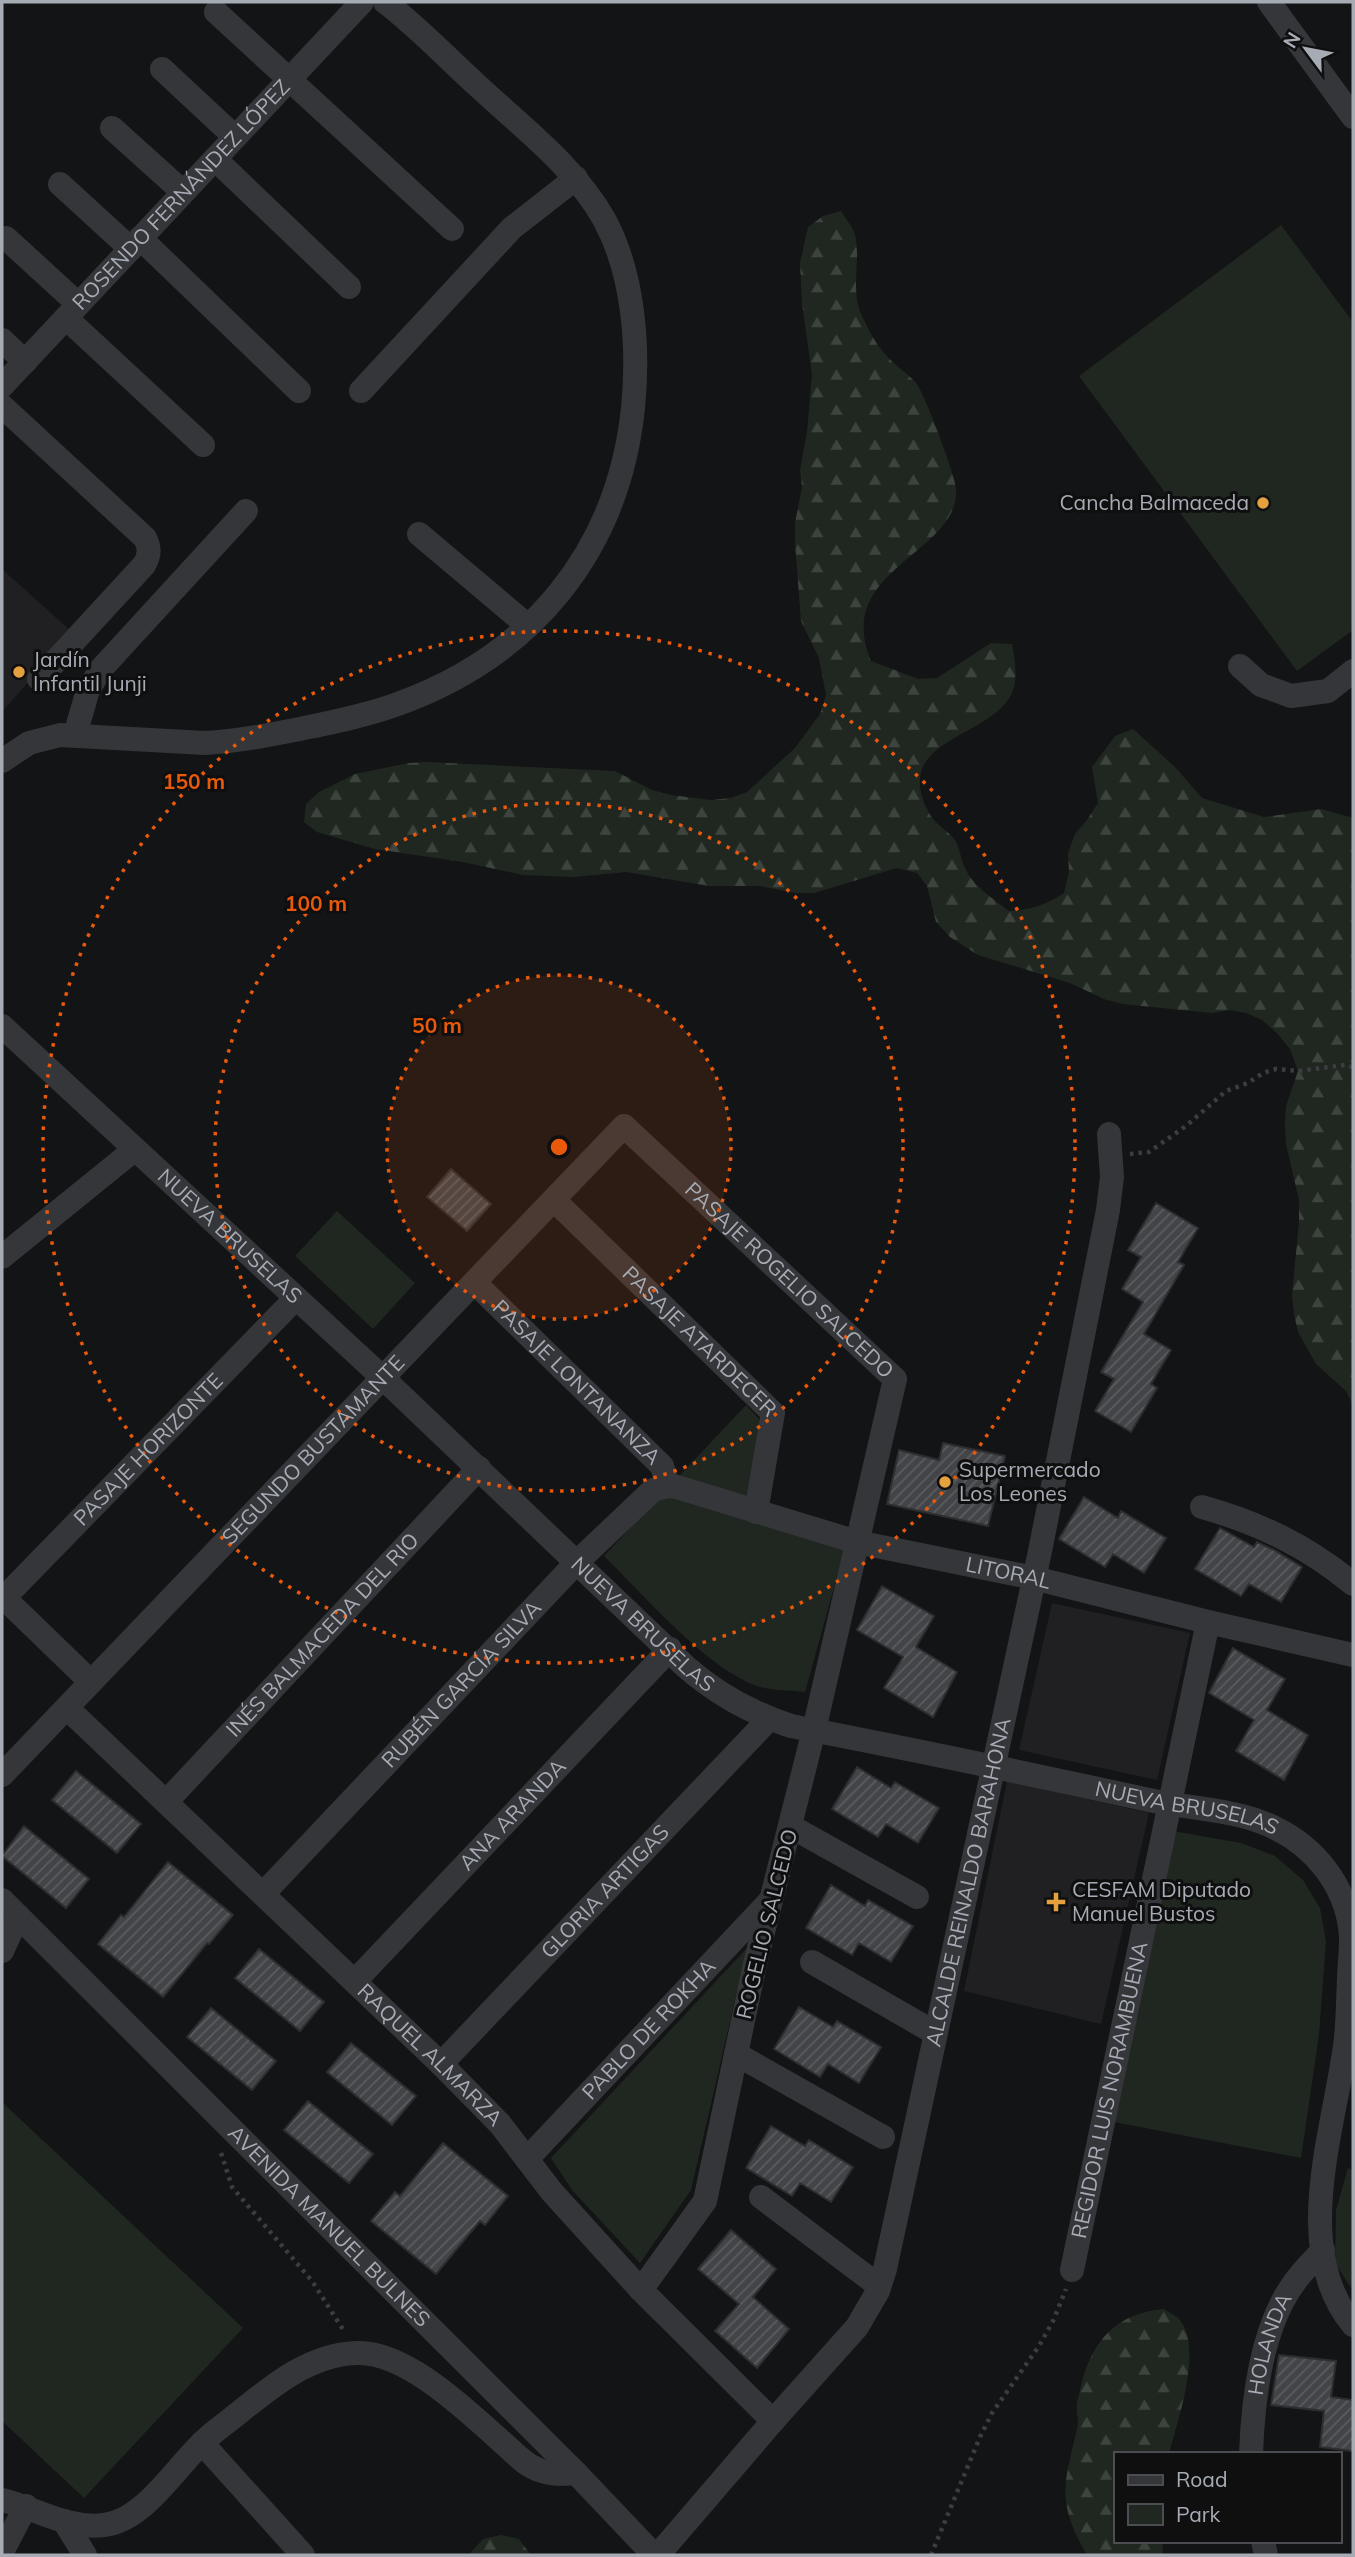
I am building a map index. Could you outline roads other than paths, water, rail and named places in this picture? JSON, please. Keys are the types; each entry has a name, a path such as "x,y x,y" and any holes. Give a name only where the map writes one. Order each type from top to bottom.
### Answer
{"street":[{"name":"ROSENDO FERNÁNDEZ LÓPEZ","path":"2,386 362,2"},
{"path":"2,761 29,743 44,738 75,735 205,743 252,739 357,717 405,701 484,661 528,626 562,588 595,541 616,491 631,429 635,356 621,262 604,220 576,178 385,2"},
{"path":"1269,2 1353,117"},
{"path":"216,12 452,229"},
{"path":"162,69 235,137"},
{"path":"112,128 183,192"},
{"path":"215,159 349,287"},
{"path":"361,391 512,228 576,178"},
{"path":"60,184 135,244 299,391"},
{"path":"6,238 72,311 203,445"},
{"path":"2,340 25,362"},
{"path":"2,406 145,538 149,552 145,565 39,679"},
{"path":"75,735 88,690 101,669 246,512"},
{"path":"419,534 528,626"},
{"path":"1240,666 1261,685 1291,696 1328,691 1353,671"},
{"name":"NUEVA BRUSELAS","path":"6,1039 134,1150 296,1298 696,1675 725,1697 769,1719 814,1730 1256,1820 1290,1835 1319,1860 1339,1891 1351,1929 1351,1997 1321,2197 1323,2250 1335,2295 1353,2325"},
{"name":"SEGUNDO BUSTAMANTE","path":"2,1775 624,1126"},
{"name":"PASAJE ROGELIO SALCEDO","path":"624,1126 895,1380 857,1542"},
{"name":"ALCALDE REINALDO BARAHONA","path":"656,2555 857,2327 880,2286 1034,1578 1108,1210 1111,1145"},
{"path":"2,1257 134,1150"},
{"name":"PASAJE ATARDECER","path":"554,1200 773,1413 756,1512"},
{"name":"PASAJE LONTANANZA","path":"475,1283 662,1466 667,1486"},
{"name":"PASAJE HORIZONTE","path":"2,1598 296,1298"},
{"name":"INÉS BALMACEDA DEL RIO","path":"166,1802 479,1468"},
{"name":"LITORAL","path":"667,1486 677,1486 857,1542 1034,1578 1353,1655"},
{"name":"RUBÉN GARCÍA SILVA","path":"263,1894 577,1562 653,1490 667,1486"},
{"path":"1202,1507 1281,1535 1308,1550 1353,1584"},
{"name":"ROGELIO SALCEDO","path":"641,2290 705,2201 755,1964 814,1730 857,1542"},
{"path":"2,1598 91,1682"},
{"name":"REGIDOR LUIS NORAMBUENA","path":"1072,2270 1208,1622"},
{"name":"ANA ARANDA","path":"355,1981 670,1649"},
{"name":"RAQUEL ALMARZA","path":"67,1708 442,2064 500,2124 552,2192 641,2290 773,2421"},
{"name":"GLORIA ARTIGAS","path":"442,2064 769,1719"},
{"path":"790,1826 917,1897"},
{"name":"PABLO DE ROKHA","path":"527,2159 772,1899"},
{"path":"2,1951 10,1908"},
{"name":"AVENIDA MANUEL BULNES","path":"10,1908 656,2555"},
{"path":"812,1962 935,2033"},
{"path":"736,2054 883,2137"},
{"path":"761,2197 880,2286"},
{"name":"HOLANDA","path":"1251,2452 1255,2392 1280,2306 1293,2284 1323,2250"},
{"path":"2,2500 64,2521 94,2526 127,2518 144,2505 202,2443 280,2380 320,2361 357,2353 387,2360 420,2375 459,2404 530,2466 551,2474 576,2473"},
{"path":"202,2443 303,2555"},
{"path":"2,2552 26,2506"},
{"path":"64,2521 85,2555"}],"place":[{"name":"Cancha Balmaceda","path":"1263,503"},
{"name":"Jardín Infantil Junji","path":"19,672"},
{"name":"Supermercado Los Leones","path":"945,1482"},
{"name":"CESFAM Diputado Manuel Bustos","path":"1056,1902"}]}
